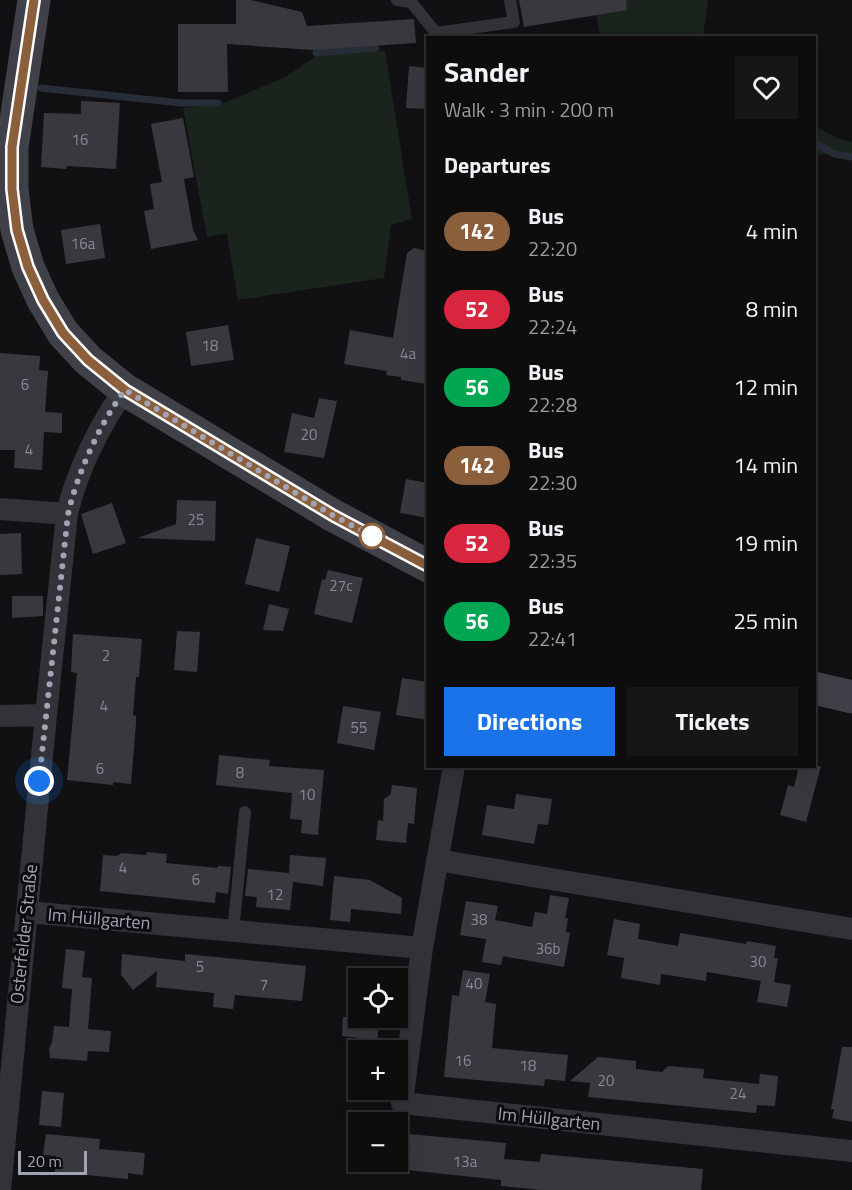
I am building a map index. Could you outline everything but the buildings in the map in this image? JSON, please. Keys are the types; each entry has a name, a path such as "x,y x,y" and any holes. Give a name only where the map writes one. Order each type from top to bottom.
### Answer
{"main road":[{"path":"34,0 12,147 12,189 17,230 28,267 43,300 63,333 88,360 125,390 334,516 426,565"},
{"path":"816,688 852,697"}],"street":[{"name":"Osterfelder Straße","path":"0,1190 6,1057 27,912 68,514 73,488 112,406 125,390"},
{"path":"0,509 68,514"},
{"path":"0,716 46,715"},
{"name":"Im Hüllgarten","path":"454,768 422,948 402,1103 852,1151"},
{"path":"437,860 852,929"},
{"name":"Im Hüllgarten","path":"27,912 422,948"}],"lane":[{"path":"397,0 411,2 436,33 514,22 510,0"},
{"path":"233,931 245,812"}],"shaded area":[{"path":"594,0 708,0 703,36 600,36"},
{"path":"385,51 412,219 391,225 384,278 238,300 227,233 207,237 183,108 219,105 286,77 316,56"},
{"path":"816,127 839,139 852,142 852,160 826,154 816,156"}],"waterway":[{"path":"316,53 376,48"},
{"path":"41,88 181,103 218,103"},
{"path":"816,143 834,154 852,157"}],"bus line":[{"name":"142","path":"34,0 12,147 12,189 17,230 28,267 43,300 63,333 88,360 125,390 334,516 426,565"}],"route":[{"path":"39,781 68,514 73,488 112,406 125,390 334,516 372,536"}]}
